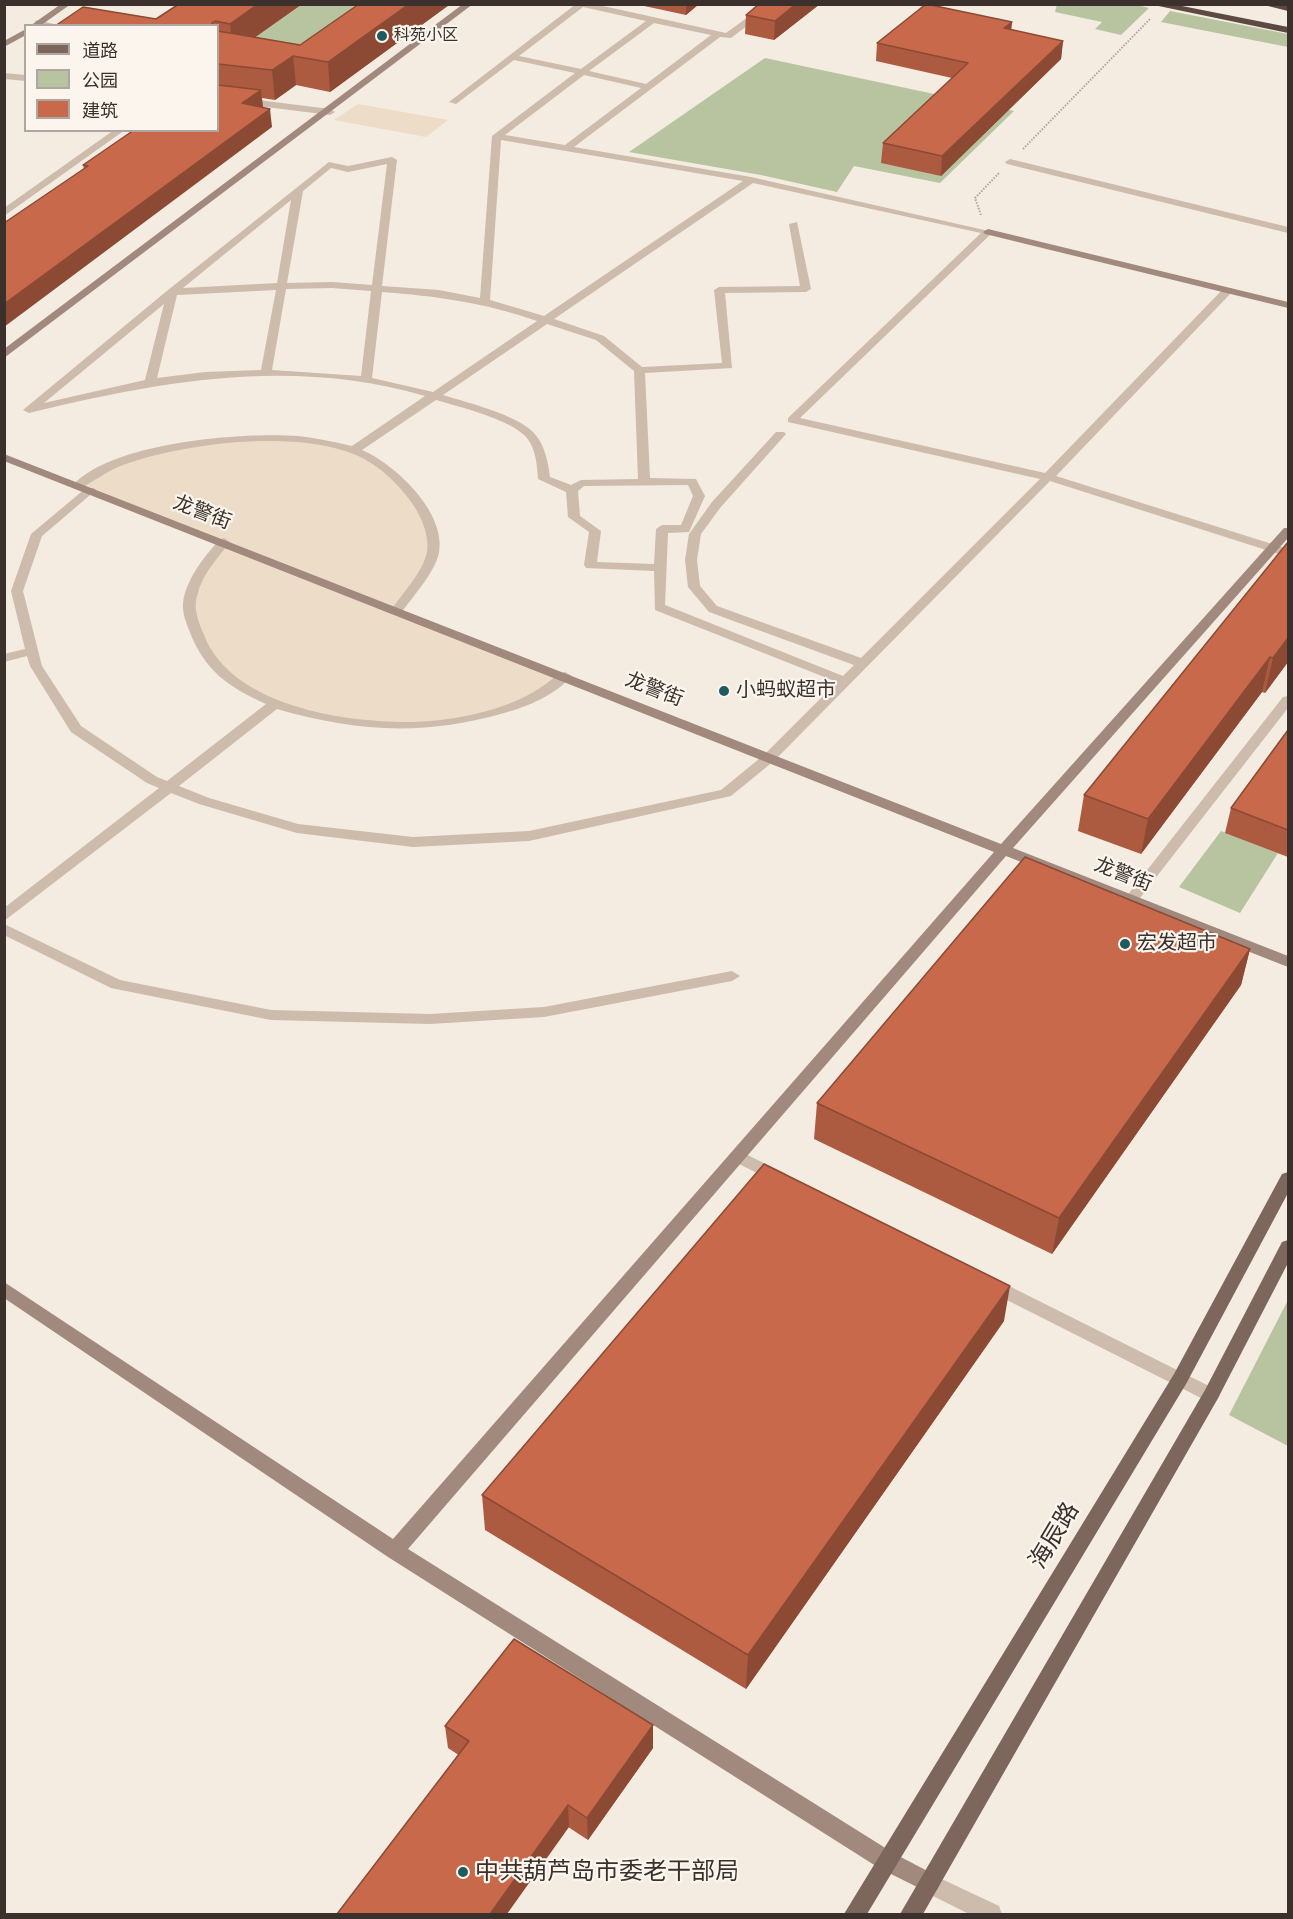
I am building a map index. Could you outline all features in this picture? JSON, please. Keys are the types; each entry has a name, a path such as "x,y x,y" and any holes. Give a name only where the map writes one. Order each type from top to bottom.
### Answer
{"highway":[{"path":"1213,4 1288,19"},
{"path":"1272,4 1288,8"},
{"path":"1158,5 1288,30"}],"main road":[{"name":"海辰路","path":"855,1914 1180,1379 1288,1178"},
{"path":"911,1914 1211,1395 1288,1247"}],"street":[{"path":"36,24 67,4"},
{"path":"4,355 330,112 469,4"},
{"path":"568,147 718,32 772,4"},
{"path":"453,102 586,5 718,32"},
{"path":"485,302 497,135 652,20"},
{"path":"4,45 24,32"},
{"path":"513,57 649,87"},
{"path":"4,76 24,78"},
{"path":"219,98 330,112"},
{"path":"4,213 118,132"},
{"path":"497,135 751,180 988,232 1288,305"},
{"path":"366,379 392,160 348,170 329,165 29,410 167,380 266,374 366,379 436,395 496,416 531,436 543,464 544,479 572,490"},
{"path":"1010,162 1288,230"},
{"path":"354,450 751,180"},
{"path":"266,374 297,190"},
{"path":"172,292 282,285 439,293 485,302 600,338 639,369 728,366 719,290 806,289 794,224"},
{"path":"988,232 792,420 1048,477 1281,550"},
{"path":"397,610 433,553 428,516 407,486 373,460 354,450 290,440 212,442 166,450 117,463 84,488 37,534 17,591 36,666 76,729 152,780 204,801 297,828 413,842 530,836 726,793 770,757 1048,477 1228,290"},
{"path":"150,383 172,292"},
{"path":"639,369 644,482"},
{"path":"780,434 716,505 695,534 691,560 694,587 713,609 862,663"},
{"name":"龙警街","path":"4,457 1288,962"},
{"path":"572,490 581,483 692,481 699,495 685,530 662,529 659,607 845,681"},
{"path":"572,490 574,517 595,531 590,566 660,568"},
{"path":"395,1551 1004,849 1281,550 1288,531"},
{"path":"224,542 210,556 189,605 196,641 224,676 275,704 323,719 407,726 482,715 533,698 565,676"},
{"path":"4,658 32,651"},
{"path":"1131,900 1288,700"},
{"path":"4,916 275,704"},
{"path":"4,929 116,984 271,1015 430,1019 544,1012 732,976"},
{"path":"739,1156 792,1183"},
{"path":"981,1279 1211,1395"},
{"path":"4,1289 395,1551 887,1861 991,1914"}],"path":[{"path":"988,232 975,198 1158,5"}],"green space":[{"path":"1057,4 1133,4 1149,8 1121,35 1095,29 1102,22 1055,12"},
{"path":"301,5 373,5 291,66 219,42"},
{"path":"1170,11 1288,34 1288,47 1161,22"},
{"path":"765,58 1014,111 940,183 854,166 837,192 761,175 629,152"},
{"path":"1221,831 1278,853 1240,913 1179,887"},
{"path":"1288,1300 1288,1446 1229,1415"}],"shaded area":[{"path":"358,104 448,120 426,137 334,120"},
{"path":"290,439 354,450 408,489 428,516 431,557 397,610 565,676 533,698 482,715 407,726 323,719 275,704 224,676 189,605 200,576 224,543 79,485 117,463 212,442"}],"building":[{"path":"179,4 258,4 230,24 215,21 212,24 58,24 83,7 156,19"},
{"path":"359,4 409,4 328,62 293,56 272,70 219,64 219,31 300,45"},
{"path":"759,4 796,4 775,21 746,15"},
{"path":"926,4 1012,22 1004,28 1063,41 942,156 883,143 968,63 877,43"},
{"path":"219,85 261,90 242,103 270,109 4,304 4,223 88,166 83,165 131,132 219,132"},
{"path":"1288,542 1288,638 1273,658 1270,657 1148,819 1084,795"},
{"path":"1288,730 1288,830 1231,808"},
{"path":"1025,857 1250,949 1059,1218 817,1103"},
{"path":"764,1164 1010,1286 748,1655 482,1495"},
{"path":"514,1639 653,1725 587,1818 568,1805 490,1914 337,1914 469,1741 445,1726"}],"place":[{"name":"科苑小区","path":"382,36"},
{"name":"小蚂蚁超市","path":"724,691"},
{"name":"宏发超市","path":"1125,944"},
{"name":"中共葫芦岛市委老干部局","path":"463,1872"}]}
